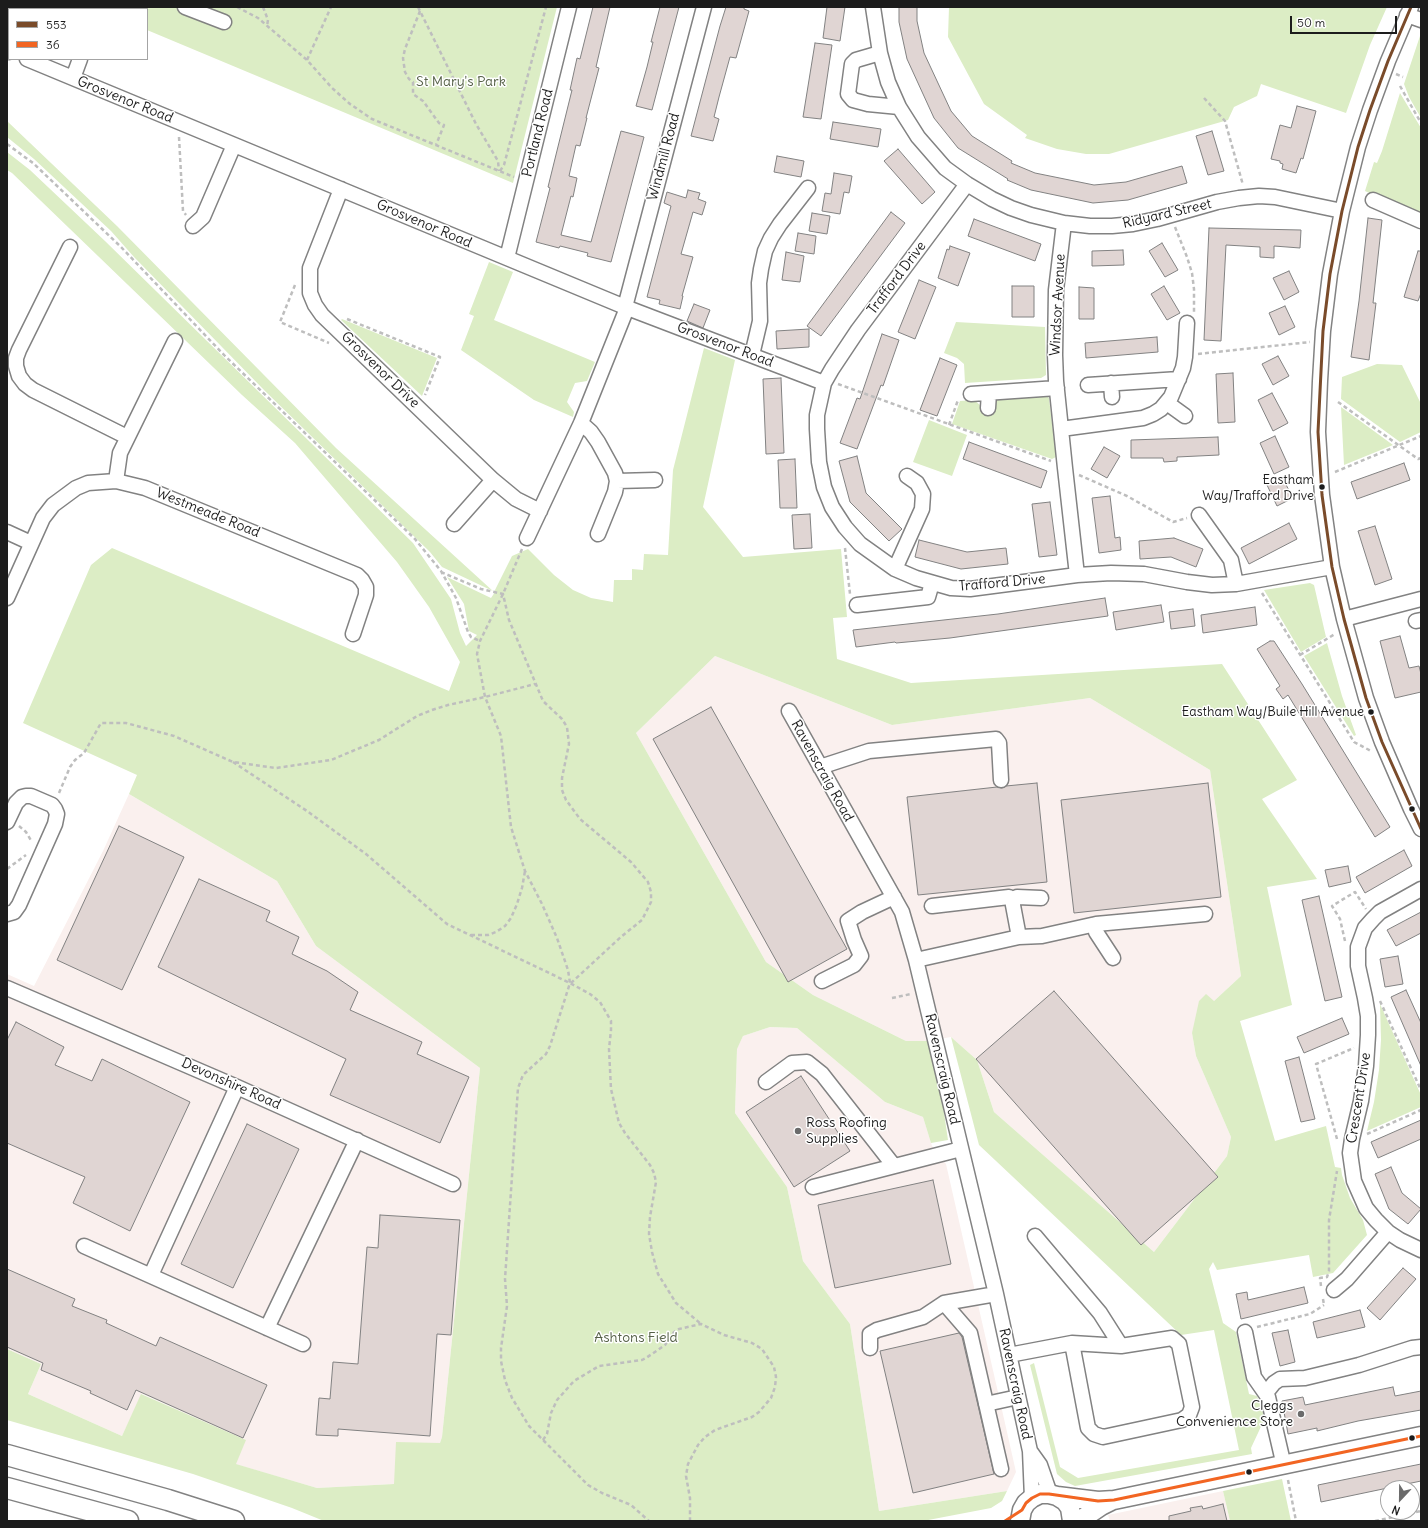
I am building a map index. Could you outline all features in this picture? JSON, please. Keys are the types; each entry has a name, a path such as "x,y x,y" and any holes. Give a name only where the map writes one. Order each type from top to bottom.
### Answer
{"highway":[{"path":"7,1455 153,1496 234,1521"},
{"path":"7,1488 128,1521"}],"main road":[{"path":"1005,1521 1025,1509 1040,1494 1098,1501 1114,1500 1284,1466 1421,1436"},
{"path":"1054,1495 1065,1501 1070,1508 1072,1521"},
{"path":"1079,1521 1101,1506 1114,1500"}],"street":[{"path":"184,7 224,22"},
{"name":"Portland Road","path":"507,258 569,7"},
{"name":"Windmill Road","path":"527,538 581,423 626,307 704,7"},
{"name":"Ridyard Street","path":"873,7 880,53 888,82 899,107 931,153 945,168 967,184 1011,208 1031,215 1064,223 1090,226 1133,224 1218,202 1247,197 1275,197 1342,211"},
{"path":"1421,20 1409,11 1388,61 1358,147 1342,211 1330,274 1322,341 1318,432 1322,495 1332,567 1345,623 1366,698 1390,760 1416,807 1421,829"},
{"path":"880,53 856,60 852,64 848,94 853,100 868,104 899,107"},
{"name":"Grosvenor Road","path":"29,60 626,307 825,381"},
{"path":"73,78 80,60"},
{"path":"193,226 203,217 234,145"},
{"name":"Trafford Drive","path":"967,184 858,330 825,381 817,415 819,462 824,487 832,508 860,544 895,569 932,583 951,588 970,589 1078,575 1126,573 1144,574 1212,585 1236,584 1332,567"},
{"path":"752,355 760,321 759,283 765,251 787,204 808,188"},
{"name":"Grosvenor Drive","path":"341,189 310,268 310,293 322,315 494,480 516,499 540,511"},
{"path":"1373,200 1421,221"},
{"name":"Windsor Avenue","path":"1064,223 1056,290 1055,354 1065,468 1078,575"},
{"path":"69,256 19,350 16,358 16,366 19,376 24,384 33,390 127,437"},
{"path":"1061,429 1143,418 1157,412 1167,403 1179,379 1185,355 1187,323"},
{"path":"116,481 120,453 127,437 175,351"},
{"path":"1088,385 1112,390 1179,379"},
{"path":"971,394 1057,388"},
{"path":"988,408 989,393"},
{"path":"1167,403 1184,416"},
{"path":"581,423 591,432 598,442 615,473 617,481 615,492 596,536"},
{"path":"895,569 922,509 923,494 917,483 908,476"},
{"path":"454,524 494,480"},
{"path":"617,481 655,480"},
{"name":"Westmeade Road","path":"7,598 43,518 53,505 76,488 88,483 116,481 146,488 357,575 366,587 360,627"},
{"path":"1199,515 1231,560 1236,584"},
{"path":"7,532 31,543"},
{"path":"866,601 928,597 932,583"},
{"path":"1345,623 1421,599"},
{"name":"Ravenscraig Road","path":"789,711 902,912 924,990 996,1294 1030,1451 1025,1509"},
{"path":"820,767 869,751 996,740 999,743 1001,780"},
{"path":"7,821 16,803 22,797 31,796 52,805 57,814 55,824 17,908 14,912 7,914"},
{"name":"Crescent Drive","path":"1421,889 1380,912 1373,919 1361,937 1358,947 1357,957 1368,1016 1366,1066 1361,1101 1351,1147 1351,1165 1354,1181 1366,1208 1388,1232 1406,1244 1421,1250"},
{"path":"822,980 854,965 861,956 848,921 862,912 894,897"},
{"path":"932,906 1009,897 1012,900 1019,937"},
{"path":"1012,900 1017,897 1041,898"},
{"path":"916,960 1019,937 1042,936 1096,924 1205,914"},
{"path":"1096,924 1096,932 1113,958"},
{"name":"Devonshire Road","path":"7,988 238,1087 453,1184"},
{"path":"766,1082 792,1063 807,1062 822,1074 894,1166"},
{"path":"151,1275 238,1087"},
{"path":"267,1328 357,1140"},
{"path":"813,1187 961,1149"},
{"path":"1328,1290 1347,1279 1388,1232"},
{"path":"1035,1236 1100,1313 1121,1346"},
{"path":"84,1246 303,1344"},
{"path":"870,1348 870,1334 877,1330 923,1317 944,1303 996,1294"},
{"path":"944,1303 970,1333 1001,1469"},
{"path":"1245,1332 1254,1377 1268,1397 1284,1466"},
{"path":"1009,1355 1072,1343 1121,1346 1172,1338 1179,1344 1192,1407 1189,1415 1182,1420 1103,1436 1094,1434 1088,1428 1072,1343"},
{"path":"1266,1393 1274,1383 1280,1380 1305,1378 1372,1361 1412,1348 1421,1347"},
{"path":"986,1404 1018,1397"},
{"name":"Ravenscraig Road","path":"1030,1451 1040,1465 1054,1495"}],"path":[{"path":"237,7 258,18 307,60 332,88 350,104 372,119 526,182"},
{"path":"263,7 268,20 267,26"},
{"path":"307,60 331,7"},
{"path":"418,7 476,124 498,161 499,171"},
{"path":"499,171 504,165 546,7"},
{"path":"420,11 403,58 405,72 413,82 413,94 423,101 439,123 444,125 436,145"},
{"path":"1400,86 1421,123"},
{"path":"1204,98 1225,121 1247,197"},
{"path":"178,122 183,210 193,226"},
{"path":"7,144 33,163 121,247 225,356 415,539 441,571 456,598 468,632 471,636 480,641"},
{"path":"1170,215 1192,273 1195,303 1194,318 1187,323"},
{"path":"328,321 340,316 440,357 419,408"},
{"path":"1185,355 1322,341"},
{"path":"825,381 1054,462 1127,496 1172,522 1199,515"},
{"path":"949,424 960,394 971,394"},
{"path":"1338,402 1418,459 1421,458"},
{"path":"1321,477 1400,446 1421,436"},
{"path":"850,532 844,540 851,601 866,601"},
{"path":"527,538 503,594 480,641 477,654 485,697 500,736 511,827 525,871 557,938 568,970 570,983 550,1046 546,1054 523,1075 518,1088 505,1279 507,1306 501,1348 501,1361 505,1380 512,1398 529,1426 588,1485 602,1493 632,1505 649,1521"},
{"path":"441,571 481,589 503,594"},
{"path":"1255,581 1354,742 1390,760"},
{"path":"503,594 509,620 543,701 562,719 567,727 569,744 562,778 562,790 566,800 580,818 632,862 648,882 651,892 651,902 642,920 570,983"},
{"path":"1300,655 1345,623"},
{"path":"233,762 276,768 331,760 379,740 417,716 448,704 485,697 536,684"},
{"path":"52,805 56,801 70,767 75,760 84,753 101,723 126,723 174,736 233,762 307,810 366,854 447,924 570,983 590,994 600,1002 611,1021 610,1056 612,1089 619,1123 650,1165 656,1182 650,1217 649,1234 658,1274 676,1303 701,1324 724,1336 752,1343 762,1350 774,1367 776,1377 775,1387 771,1398 759,1412 752,1417 715,1430 705,1437 692,1455 686,1476 690,1498 690,1521"},
{"path":"7,821 21,827 26,832 32,842 32,847"},
{"path":"7,869 29,852"},
{"path":"469,935 488,935 505,926 511,918 517,904 525,871"},
{"path":"1357,957 1347,949 1340,919 1332,906 1355,892 1373,919"},
{"path":"892,998 924,990"},
{"path":"1365,998 1376,999 1381,1002 1421,1090"},
{"path":"1367,1043 1316,1064 1340,1150 1351,1147 1421,1110"},
{"path":"1245,1332 1252,1328 1310,1314 1324,1305 1328,1290 1320,1278 1327,1277 1329,1272 1329,1220 1337,1170"},
{"path":"1323,1298 1324,1305"},
{"path":"543,1440 547,1434 551,1413 557,1400 574,1380 599,1366 642,1360 665,1345 674,1332 679,1329 701,1324"},
{"path":"1284,1466 1296,1521"},
{"path":"1375,1521 1421,1511"}],"shaded area":[{"path":"715,656 892,725 1090,698 1210,770 1241,976 1214,1001 1192,1033 1196,1056 1231,1137 1227,1156 1154,1252 994,1112 977,1060 951,1037 928,1041 906,1041 813,995 766,962 636,733"},
{"path":"129,794 277,881 316,946 480,1068 442,1437 440,1443 394,1484 317,1488 235,1464 245,1440 142,1394 122,1436 28,1394 41,1364 7,1349 7,974 34,986 103,851"},
{"path":"770,1027 797,1028 885,1102 923,1117 932,1146 946,1164 1016,1472 1007,1491 879,1511 850,1324 803,1261 787,1187 735,1113 737,1048 743,1036"},
{"path":"1223,1491 1230,1521 1110,1521 1108,1515"}],"green space":[{"name":"St Mary's Park","path":"557,7 513,183 148,30 148,8 112,8"},
{"path":"949,7 1387,7 1370,45 1346,113 1261,84 1257,96 1234,107 1228,120 1109,154 1086,154 1057,149 1025,138 1027,135 984,104 948,37"},
{"path":"1420,36 1421,118 1409,97 1404,84"},
{"path":"1400,93 1421,128 1421,217 1365,191 1374,162 1377,163 1382,151"},
{"path":"7,121 117,226 336,448 493,591 442,567 430,552 265,391 134,257 111,231 34,159 7,137"},
{"name":"Ashtons Field","path":"7,152 30,170 105,241 413,543 451,599 460,633 466,646 477,635 469,631 464,604 447,577 491,598 512,556 528,549 554,575 573,590 591,598 613,602 614,580 632,580 632,569 643,570 644,554 668,555 673,470 704,348 735,360 703,507 743,557 841,549 847,617 833,618 837,659 911,683 1222,664 1297,780 1262,799 1317,879 1267,887 1292,1005 1240,1021 1275,1141 1326,1126 1335,1167 1341,1168 1350,1198 1363,1220 1367,1235 1333,1273 1313,1277 1309,1255 1217,1270 1213,1262 1209,1269 1223,1323 1236,1332 1249,1394 1257,1396 1265,1418 1251,1448 1252,1454 1075,1486 1066,1482 1057,1474 1030,1365 1034,1363 1060,1467 1078,1478 1239,1450 1214,1330 1181,1335 979,1145 951,1037 977,1060 994,1112 1154,1252 1227,1156 1231,1137 1196,1056 1192,1033 1199,1001 1206,994 1214,1001 1241,976 1210,770 1090,698 892,725 715,656 636,733 766,962 813,995 906,1041 928,1041 943,1106 948,1140 931,1143 923,1117 885,1102 797,1028 770,1027 743,1036 737,1049 735,1113 787,1187 803,1261 850,1324 879,1511 1007,1491 1002,1501 991,1508 923,1521 324,1521 292,1508 193,1474 7,1420 7,1349 41,1364 28,1394 122,1436 141,1394 246,1440 236,1464 317,1488 394,1484 396,1442 440,1443 442,1437 480,1068 316,946 277,881 129,794 137,775 23,723 91,565 112,548 449,691 460,662 429,607 397,562 295,443 242,395 12,173 7,170"},
{"path":"489,262 513,272 494,320 595,362 587,381 575,383 567,402 574,412 573,417 534,400 461,350 474,316 469,314"},
{"path":"342,319 437,358 422,396 341,320"},
{"path":"956,322 1045,327 1046,375 1041,378 965,383 964,364 957,358 944,353"},
{"path":"1377,364 1402,365 1421,404 1421,432 1400,442 1341,399 1342,377"},
{"path":"1045,395 1049,398 1056,457 1052,459 952,424 960,401 974,400 980,405 981,413 995,413 995,404 999,399"},
{"path":"1341,407 1393,445 1344,465"},
{"path":"929,420 967,435 952,476 913,462"},
{"path":"1310,583 1314,585 1326,637 1301,652 1264,590"},
{"path":"1327,643 1342,696 1356,735 1354,736 1304,656"},
{"path":"1380,1004 1421,1095 1421,1107 1367,1131 1374,1102 1379,1070 1381,1040"},
{"path":"1282,1479 1291,1521 1230,1521 1223,1491"}],"building":[{"path":"593,7 610,7 596,67 599,68 587,118 580,146 576,145 569,176 577,178 573,197 571,196 561,235 591,242 621,131 644,137 611,262 587,256 588,253 536,242 572,90 570,90 577,58 580,59"},
{"path":"660,7 679,7 652,110 636,106 647,67 653,42 651,42"},
{"path":"726,7 744,7 744,9 749,11 736,58 730,57 714,117 719,119 713,141 691,136"},
{"path":"827,7 845,7 840,41 823,38"},
{"path":"899,7 917,7 917,21 924,53 951,111 972,136 1012,161 1011,163 1035,173 1094,185 1126,182 1182,166 1187,183 1128,200 1093,203 1031,190 1007,180 1008,179 958,148 934,118 907,59 899,22"},
{"path":"815,43 832,45 821,119 803,117"},
{"path":"1297,106 1316,111 1303,159 1301,158 1296,173 1282,169 1283,164 1280,163 1280,161 1271,159 1280,125 1291,128"},
{"path":"833,122 881,129 878,147 830,139"},
{"path":"1212,131 1224,171 1208,175 1196,136"},
{"path":"898,149 935,192 922,204 884,161"},
{"path":"777,156 804,161 801,177 774,172"},
{"path":"834,173 852,176 849,193 844,192 840,214 822,211 825,193 831,194"},
{"path":"688,190 700,193 698,199 706,202 702,215 693,212 681,254 693,257 682,296 680,309 659,304 660,300 647,297 671,206 664,203 667,192 686,198"},
{"path":"891,212 905,223 821,336 807,326"},
{"path":"812,213 830,216 827,234 809,231"},
{"path":"1368,218 1382,220 1373,303 1376,303 1369,360 1351,357"},
{"path":"974,219 1041,244 1035,261 968,236"},
{"path":"1209,228 1301,230 1300,248 1274,246 1274,258 1260,257 1260,247 1226,245 1221,341 1204,340"},
{"path":"798,233 816,236 814,254 795,251"},
{"path":"1162,243 1178,270 1165,277 1149,251"},
{"path":"950,246 970,253 958,286 938,278 947,249 949,250"},
{"path":"1123,250 1124,265 1092,266 1092,251"},
{"path":"1418,251 1421,251 1421,293 1418,301 1404,297"},
{"path":"786,252 804,256 800,282 782,280"},
{"path":"1289,271 1299,292 1284,300 1273,278"},
{"path":"919,280 936,287 915,339 898,332"},
{"path":"1012,286 1034,286 1034,317 1012,317"},
{"path":"1164,286 1180,313 1167,320 1151,294"},
{"path":"1079,287 1094,288 1094,319 1079,319"},
{"path":"694,304 710,310 703,328 687,321"},
{"path":"1285,306 1295,327 1279,335 1269,313"},
{"path":"809,329 809,347 777,349 776,331"},
{"path":"882,334 899,340 883,386 881,385 857,449 840,443 857,398 860,399"},
{"path":"1157,337 1158,352 1086,358 1085,343"},
{"path":"1278,356 1289,376 1273,385 1262,364"},
{"path":"940,358 957,365 937,416 920,410"},
{"path":"1233,373 1235,422 1218,423 1216,374"},
{"path":"781,378 784,453 766,454 763,379"},
{"path":"1272,393 1288,423 1273,431 1258,400"},
{"path":"1275,436 1289,467 1274,474 1260,443"},
{"path":"1218,437 1219,455 1177,457 1177,461 1164,462 1163,458 1131,458 1131,440"},
{"path":"969,442 1047,471 1041,488 963,459"},
{"path":"1104,447 1120,456 1107,478 1091,469"},
{"path":"857,456 866,493 902,529 889,541 850,502 839,461"},
{"path":"795,459 797,508 780,508 778,460"},
{"path":"1404,463 1410,480 1357,499 1351,482"},
{"path":"1282,477 1293,498 1277,506 1267,485"},
{"path":"1110,496 1115,538 1120,537 1121,550 1099,553 1092,498"},
{"path":"1050,502 1057,555 1039,557 1032,504"},
{"path":"810,514 812,548 794,549 792,515"},
{"path":"1289,523 1297,539 1249,564 1241,548"},
{"path":"1375,526 1392,579 1375,585 1358,531"},
{"path":"1174,538 1203,549 1196,567 1171,557 1140,559 1139,541"},
{"path":"919,540 967,552 1006,548 1008,564 961,569 915,557"},
{"path":"1105,598 1108,616 950,638 895,642 856,647 853,630 998,614"},
{"path":"1161,605 1164,622 1116,630 1113,612"},
{"path":"1255,607 1257,625 1203,633 1201,615"},
{"path":"1193,609 1195,626 1171,629 1169,612"},
{"path":"1400,636 1409,668 1419,666 1421,674 1421,692 1395,698 1380,641"},
{"path":"1270,641 1274,641 1302,684 1390,827 1375,837 1288,695 1283,699 1276,689 1280,686 1257,649"},
{"path":"711,707 847,949 788,982 653,739"},
{"path":"1037,783 1047,882 918,895 907,797 997,787 1002,788 1006,786"},
{"path":"1208,783 1221,897 1074,913 1061,800"},
{"path":"119,826 184,857 122,990 57,960"},
{"path":"1404,850 1412,866 1365,893 1356,877"},
{"path":"1348,866 1351,882 1329,887 1325,870"},
{"path":"199,879 270,911 266,921 299,937 292,954 327,971 358,992 350,1010 422,1042 417,1054 469,1077 440,1143 330,1095 346,1059 158,967"},
{"path":"1319,896 1342,997 1325,1001 1302,900"},
{"path":"1421,912 1421,933 1396,946 1387,930"},
{"path":"1398,956 1403,984 1385,987 1380,959"},
{"path":"1406,990 1421,1023 1421,1066 1391,997"},
{"path":"1054,991 1218,1177 1141,1245 976,1059"},
{"path":"1342,1018 1349,1034 1304,1053 1297,1037"},
{"path":"16,1022 64,1047 55,1065 92,1081 102,1059 190,1102 130,1231 73,1203 85,1177 7,1143 7,1040"},
{"path":"1299,1057 1315,1119 1301,1122 1285,1061"},
{"name":"Ross Roofing Supplies","path":"801,1076 850,1151 794,1187 746,1112"},
{"path":"1421,1120 1421,1139 1378,1158 1371,1142"},
{"path":"247,1124 299,1149 233,1288 181,1264"},
{"path":"1391,1167 1402,1193 1421,1209 1408,1224 1389,1209 1375,1174"},
{"path":"933,1180 951,1264 835,1288 818,1205"},
{"path":"380,1215 460,1220 451,1335 437,1334 430,1436 338,1429 338,1436 316,1435 319,1398 330,1399 333,1362 358,1364 367,1247 378,1248"},
{"path":"1403,1268 1416,1279 1380,1320 1367,1308"},
{"path":"7,1269 75,1299 72,1306 107,1320 106,1323 156,1346 160,1337 267,1385 243,1438 136,1390 127,1410 90,1393 91,1391 41,1370 43,1363 7,1347"},
{"path":"1304,1287 1308,1303 1241,1319 1236,1294 1247,1292 1248,1300"},
{"path":"1360,1310 1365,1327 1317,1338 1313,1322"},
{"path":"1288,1330 1295,1362 1280,1366 1272,1333"},
{"path":"959,1333 962,1337 994,1474 913,1493 880,1351"},
{"path":"1393,1387 1395,1396 1421,1391 1421,1410 1358,1421 1317,1431 1317,1428 1288,1434 1282,1401 1303,1397 1305,1405"},
{"path":"1421,1464 1421,1481 1380,1480 1380,1490 1321,1502 1318,1485"},
{"path":"1223,1504 1227,1521 1169,1521 1169,1516 1191,1511 1190,1508 1202,1506 1203,1509"}],"transit line":[{"name":"553","path":"1411,7 1388,61 1370,110 1358,147 1342,211 1330,274 1323,331 1318,432 1322,495 1332,567 1344,619 1366,698 1382,742 1421,829"},
{"name":"36","path":"1005,1521 1022,1510 1026,1503 1032,1498 1040,1494 1098,1501 1114,1500 1421,1436"}],"place":[{"name":"Eastham Way/Trafford Drive","path":"1322,487"},
{"name":"Eastham Way/Buile Hill Avenue","path":"1371,712"},
{"name":"Ross Roofing Supplies","path":"798,1131"},
{"name":"Cleggs Convenience Store","path":"1301,1414"}]}
